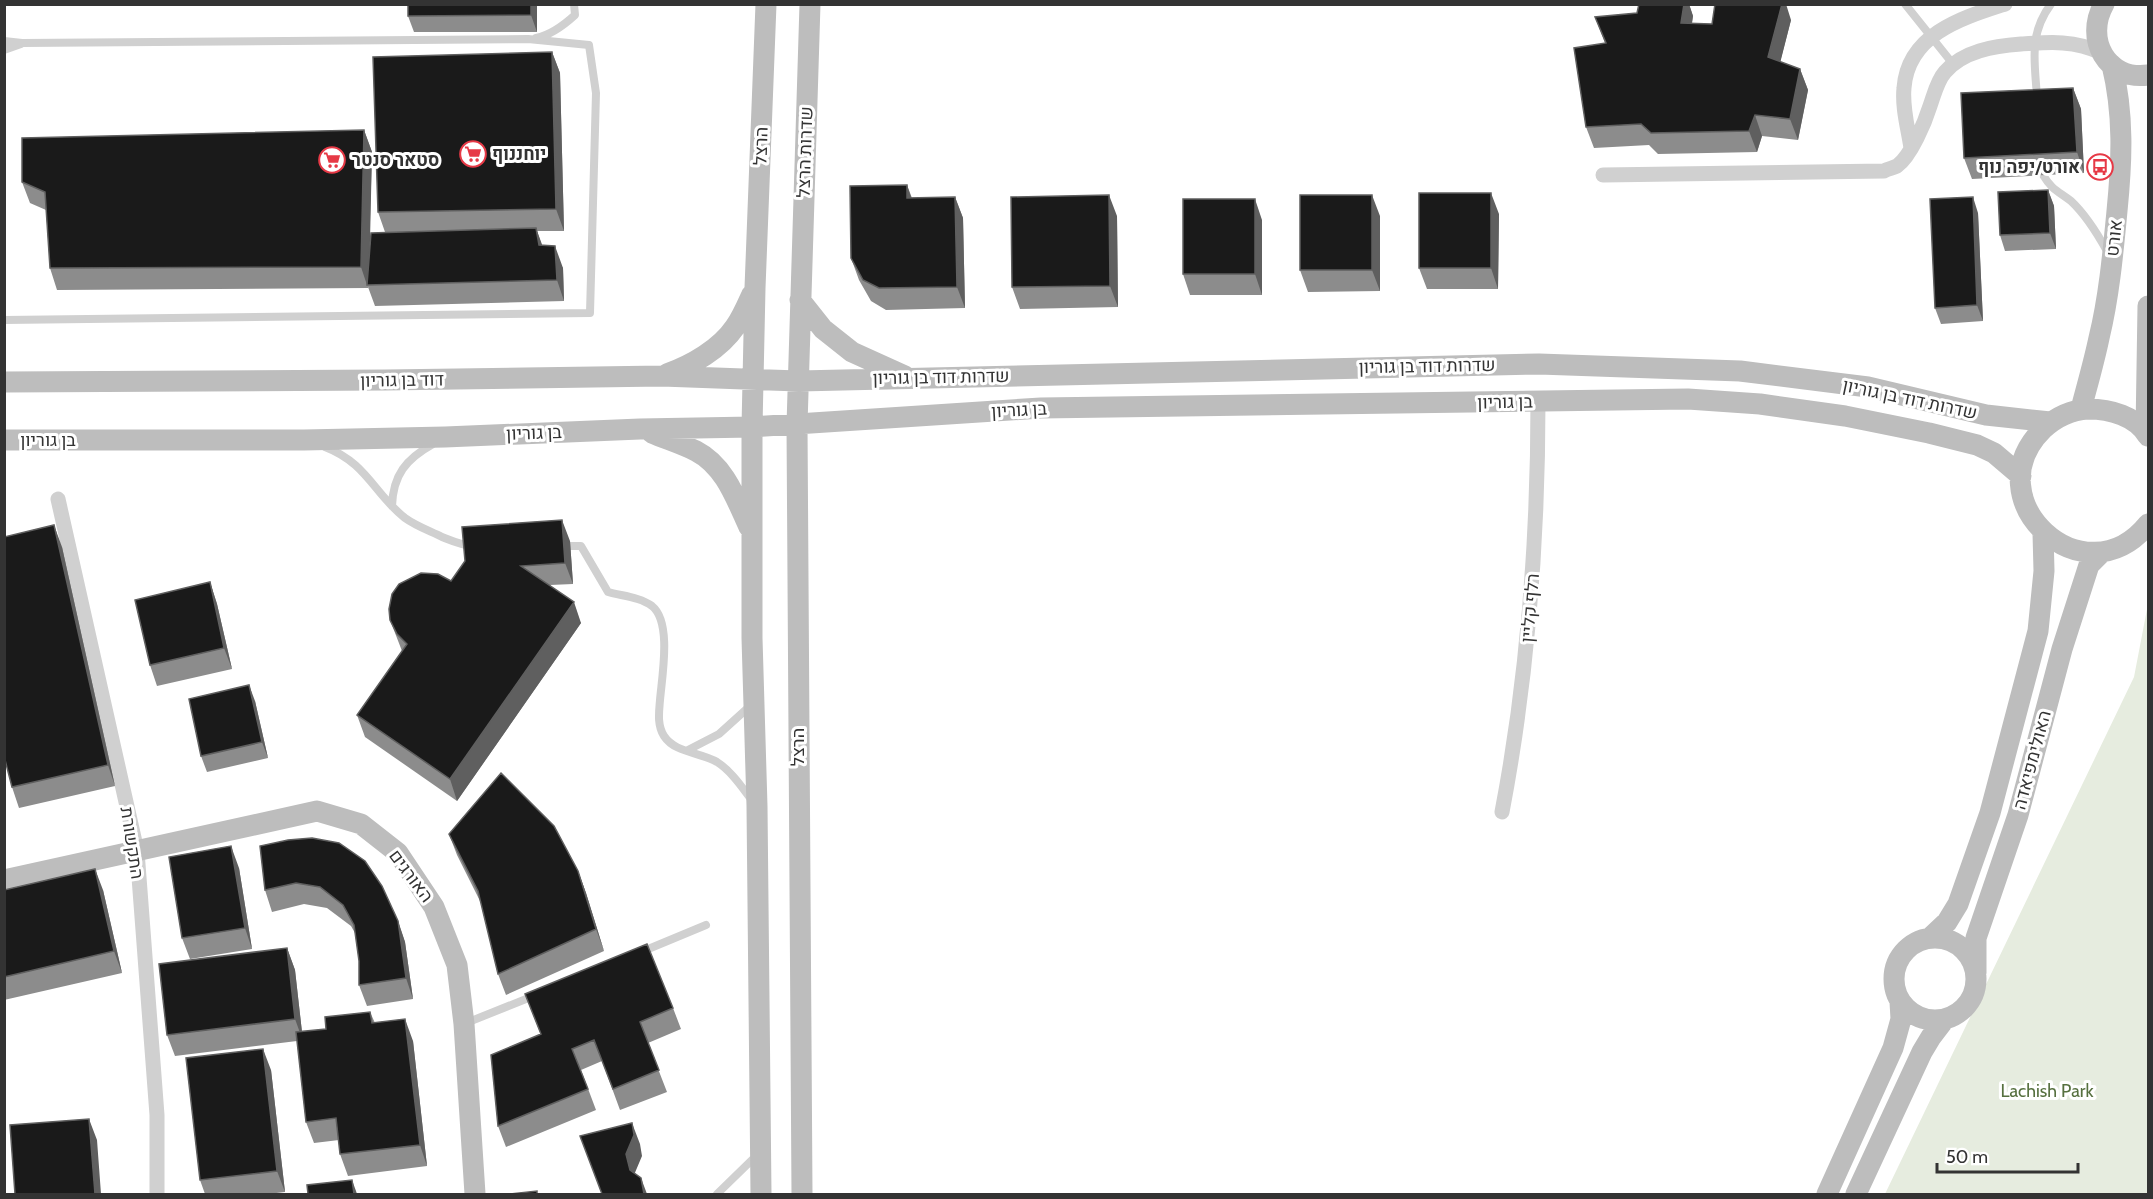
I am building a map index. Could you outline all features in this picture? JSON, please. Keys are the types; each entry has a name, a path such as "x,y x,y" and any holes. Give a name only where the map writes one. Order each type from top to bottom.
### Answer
{"main road":[{"name":"הרצל","path":"755,288 766,4"},
{"name":"שדרות הרצל","path":"800,300 810,4"},
{"name":"אורט","path":"2081,410 2100,337 2112,261 2122,133 2119,92 2096,34 2096,24 2104,4"},
{"path":"2107,59 2133,76 2148,75"},
{"path":"662,376 686,367 735,328 755,288"},
{"path":"755,288 752,427 752,638 757,806 762,1194"},
{"name":"הרצל","path":"800,300 797,425 802,1194"},
{"path":"800,300 823,329 852,352 910,378"},
{"path":"2147,433 2148,306"},
{"name":"שדרות דוד בן גוריון","path":"799,381 1539,364 1740,371 1868,387 1986,415 2050,422"},
{"name":"דוד בן גוריון","path":"4,382 662,376 799,381"},
{"name":"בן גוריון","path":"4,440 304,440 445,437 797,425 1041,408 1688,399 1760,404 1834,415 1977,445 1994,453 2021,476"},
{"path":"2147,433 2127,417 2104,409 2081,410 2065,414 2050,422 2035,437 2025,456 2021,476 2023,497 2030,516 2043,533 2061,545 2081,552 2102,552 2122,546 2141,534 2148,524"},
{"path":"640,429 687,447 710,460 732,490 752,535"},
{"name":"האולימפיאדה","path":"1930,938 1947,922 1958,904 1976,859 1990,813 2038,631 2044,571 2043,533"},
{"path":"2122,546 2148,550"},
{"name":"האולימפיאדה","path":"1976,973 1976,939 2018,814 2062,649 2086,574 2090,565 2102,552"},
{"name":"האורגים","path":"4,880 317,811 361,824 398,853 434,907 457,965 464,1024 475,1194"},
{"path":"1930,938 1944,938 1965,950 1976,973 1976,985 1969,1002 1954,1016 1944,1020 1924,1019 1906,1010 1895,990 1893,978 1897,962 1909,947 1930,938"},
{"path":"1827,1194 1893,1048 1901,1019 1900,1002"},
{"path":"1856,1194 1922,1052 1930,1037 1944,1020"}],"street":[{"path":"1911,148 1904,108 1904,86 1906,71 1912,58 1931,36 1948,24 1995,6"},
{"path":"1603,175 1884,171 1897,166 1911,148 1942,74 1953,64 1984,49 2063,42 2084,45 2107,59"},
{"name":"רלף קליין","path":"1502,812 1515,744 1527,648 1538,495 1538,401"},
{"name":"התקשורת","path":"58,499 137,851 157,1115 157,1194"}],"lane":[{"path":"528,39 546,36 561,27 575,15 574,4"},
{"path":"1905,4 1953,64"},
{"path":"2037,111 2034,43 2036,31 2051,4"},
{"path":"4,42 528,39 588,45 596,93 590,313 4,320"},
{"path":"4,50 22,43"},
{"path":"2043,175 2051,187 2071,201 2090,223 2112,261"},
{"path":"392,506 397,476 410,459 445,437"},
{"path":"304,440 343,454 361,470 405,519 426,530 468,546 479,546"},
{"path":"547,546 582,546 608,592 645,602 660,615 664,634 660,728 671,744 706,757 727,770 757,806"},
{"path":"688,750 719,734 754,702"},
{"path":"629,957 706,925"},
{"path":"464,1024 541,993"},
{"path":"717,1194 761,1151"}],"green space":[{"name":"Lachish Park","path":"2148,604 2148,1194 1885,1194 2134,677"}],"building":[{"path":"408,4 531,4 531,15 408,16"},
{"path":"1639,4 1684,4 1681,23 1712,24 1715,4 1782,4 1768,57 1800,69 1790,119 1755,115 1749,131 1651,133 1641,124 1586,127 1574,48 1606,43 1595,17 1637,13"},
{"name":"יוחננוף","path":"552,52 556,209 378,212 373,57"},
{"path":"2073,88 2077,152 1964,158 1961,93"},
{"path":"364,130 361,267 50,268 45,192 22,182 22,138"},
{"path":"907,185 907,198 955,197 957,287 879,288 863,280 851,258 850,186"},
{"path":"2048,190 2050,233 2000,235 1998,192"},
{"path":"1419,193 1491,193 1491,268 1419,268"},
{"path":"1109,195 1110,286 1012,287 1011,197"},
{"path":"1300,195 1372,195 1372,270 1300,270"},
{"path":"1973,197 1977,305 1935,308 1930,199"},
{"path":"1183,199 1255,199 1255,274 1183,274"},
{"path":"536,228 539,245 555,246 557,280 367,285 371,233"},
{"path":"562,520 565,563 521,566 574,602 450,779 357,715 407,644 397,634 390,620 389,609 392,594 399,584 421,573 438,574 451,581 465,561 462,527"},
{"path":"54,525 108,765 12,787 4,756 4,537"},
{"path":"210,582 224,648 150,665 135,600"},
{"path":"249,685 262,742 201,756 189,699"},
{"path":"501,773 554,826 578,871 596,929 498,974 478,891 449,834"},
{"path":"312,838 339,843 365,861 382,886 398,921 406,978 359,985 359,961 354,925 343,905 320,887 296,883 265,890 260,846"},
{"path":"231,846 245,928 182,938 169,857"},
{"path":"95,869 114,951 4,977 4,890"},
{"path":"647,944 673,1008 640,1022 659,1070 613,1089 594,1040 572,1049 588,1089 498,1126 491,1055 541,1034 525,994"},
{"path":"287,948 295,1019 167,1035 159,964"},
{"path":"370,1012 372,1023 405,1019 420,1145 340,1154 336,1118 306,1122 296,1032 326,1029 325,1017"},
{"path":"263,1049 277,1171 200,1180 186,1058"},
{"path":"89,1119 95,1194 15,1194 10,1125"},
{"path":"632,1123 634,1135 626,1154 630,1170 641,1178 644,1194 602,1194 580,1136"},
{"path":"352,1180 354,1194 308,1194 307,1185"},
{"path":"537,1191 537,1194 510,1194"}],"place":[{"name":"יוחננוף","path":"473,154"},
{"name":"סטאר סנטר","path":"332,160"},
{"name":"אורט/יפה נוף","path":"2100,167"}]}
